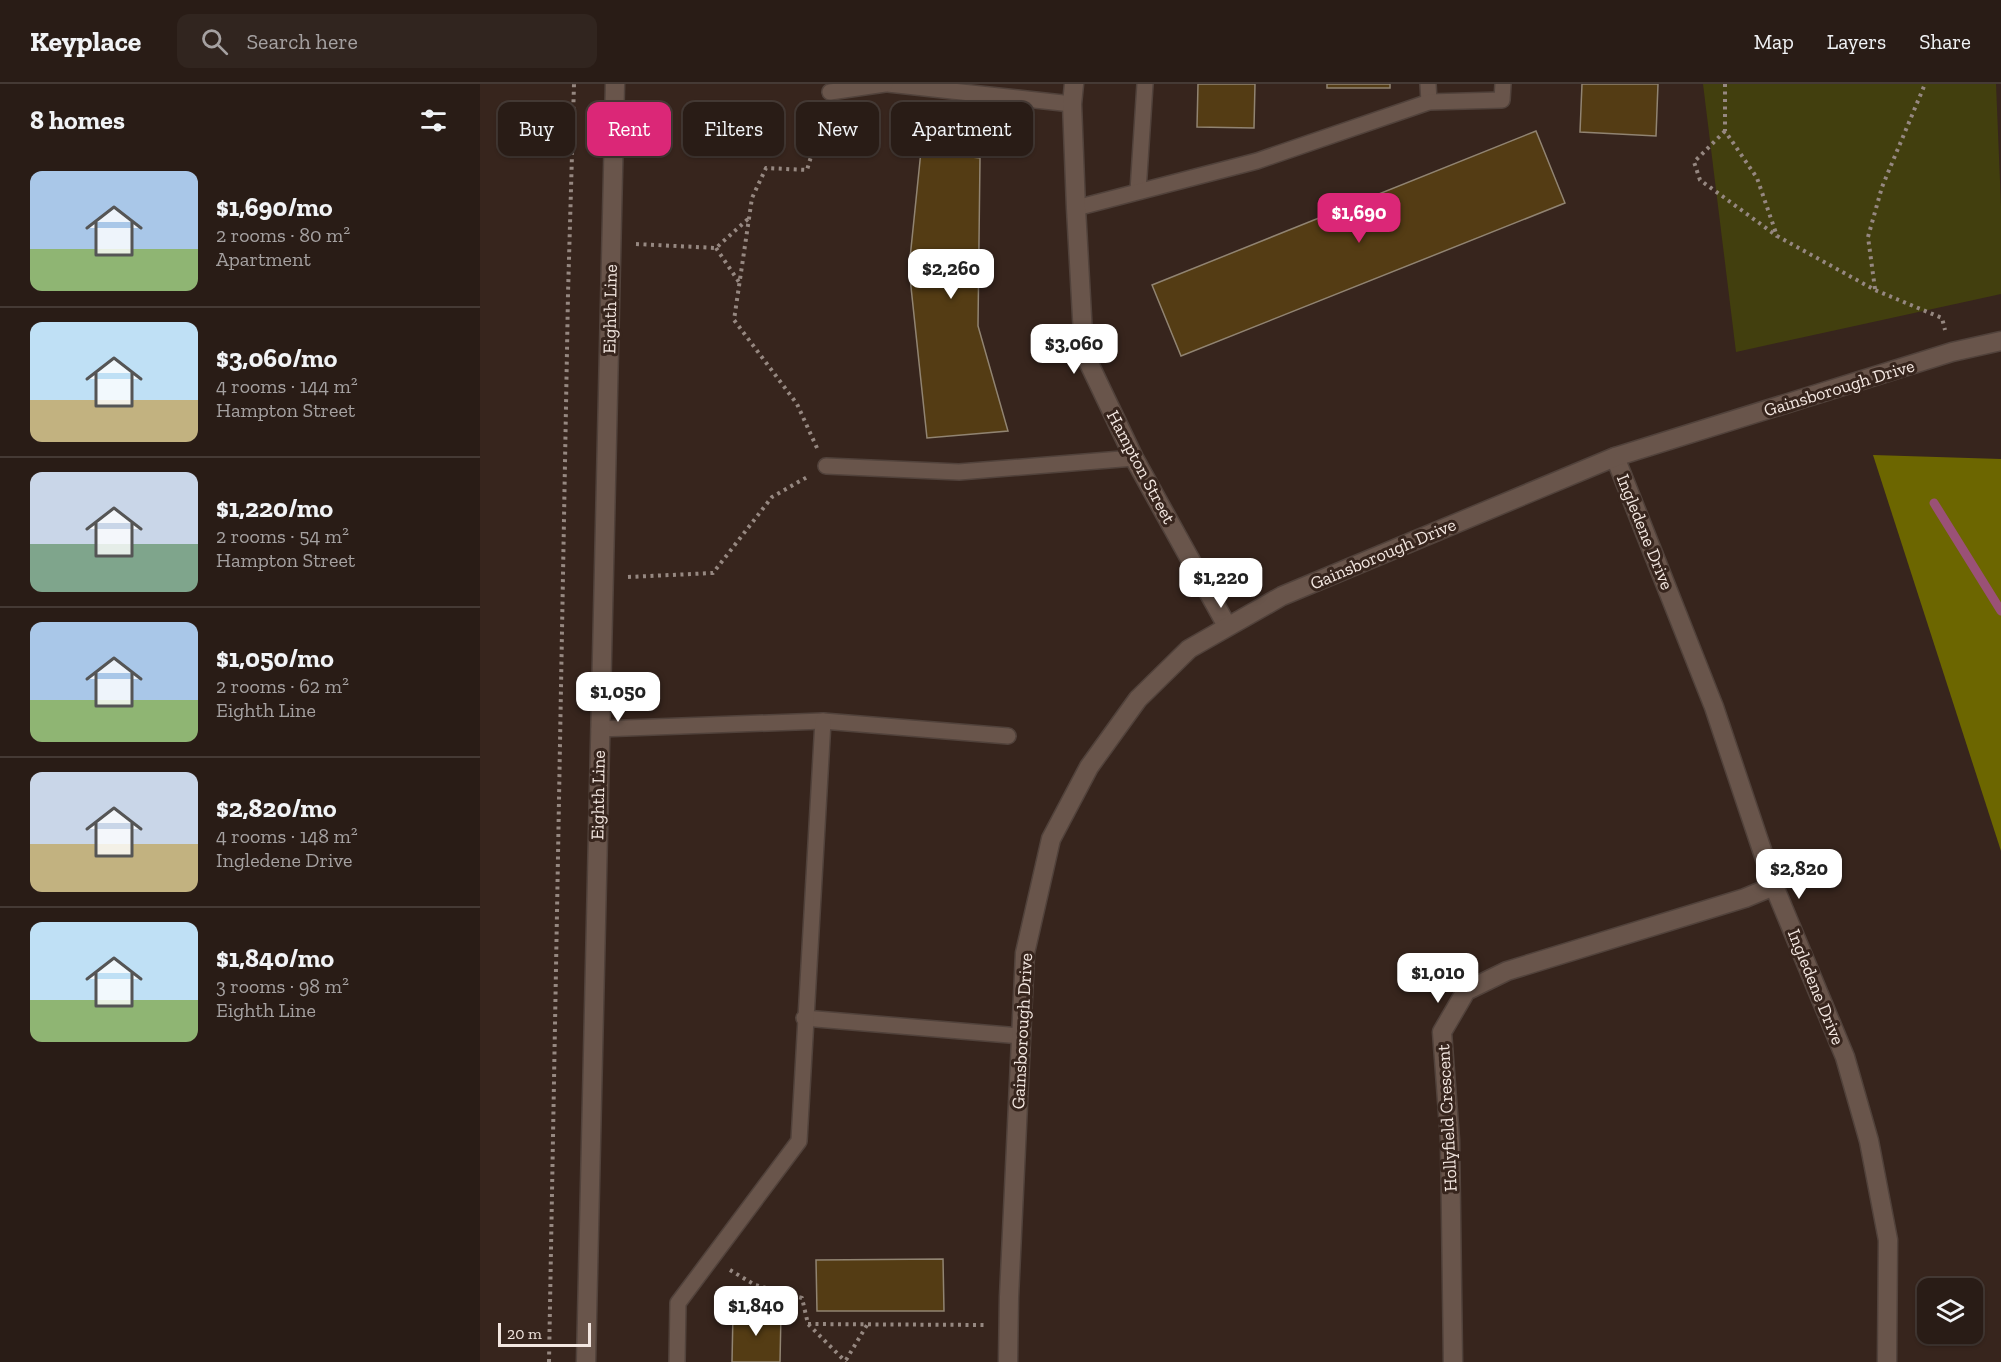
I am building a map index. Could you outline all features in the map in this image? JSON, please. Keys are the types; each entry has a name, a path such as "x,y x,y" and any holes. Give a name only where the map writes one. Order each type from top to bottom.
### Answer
{"street":[{"name":"Eighth Line","path":"586,1362 615,84"},
{"name":"Hampton Street","path":"1074,84 1072,104 1084,353 1134,458 1227,626"},
{"name":"Gainsborough Drive","path":"1008,1362 1025,953 1052,839 1089,767 1138,699 1189,649 1282,596 1615,457 1952,352 2001,341"},
{"name":"Ingledene Drive","path":"1615,457 1714,707 1774,886 1845,1057 1869,1141 1888,1240 1887,1362"},
{"name":"Hollyfield Crescent","path":"1453,1362 1450,1140 1442,1032 1466,991 1507,971 1745,898 1774,886"}],"lane":[{"path":"830,92 886,84 1072,104"},
{"path":"1138,190 1145,84"},
{"path":"1428,84 1429,102"},
{"path":"1076,208 1138,190 1257,161 1429,102 1502,100 1503,84"},
{"path":"826,466 959,472 1134,458"},
{"path":"677,1362 678,1304 798,1141 823,721"},
{"path":"599,729 823,721 1008,736"},
{"path":"804,1018 1021,1036"}],"path":[{"path":"549,1362 568,294 574,84"},
{"path":"1725,84 1725,131 1757,178 1777,236"},
{"path":"1875,290 1868,237 1882,187 1924,84"},
{"path":"603,579 713,573 772,497 826,466 797,404 734,320 752,198 766,168 807,170 830,92"},
{"path":"1725,131 1694,162 1700,180 1777,236 1875,290 1942,318 1952,352"},
{"path":"611,243 716,248 750,218"},
{"path":"716,248 740,283"},
{"path":"712,1258 755,1285 802,1298 808,1324 846,1361 867,1325"},
{"path":"808,1324 1008,1325"}],"shaded area":[{"path":"1703,84 1996,84 2001,206 2001,294 1736,352"},
{"path":"1873,455 2001,459 2001,851"}],"building":[{"path":"1198,84 1255,84 1254,128 1197,127"},
{"path":"1327,84 1390,84 1390,88 1327,88"},
{"path":"1582,84 1658,84 1656,136 1580,132"},
{"path":"1536,131 1565,203 1181,356 1152,285"},
{"path":"920,156 980,158 978,326 1008,431 927,438 909,268"},
{"path":"943,1259 944,1311 817,1311 816,1260"},
{"path":"733,1312 781,1313 780,1362 732,1362"}],"waterway":[{"path":"1934,503 2001,611"}]}
